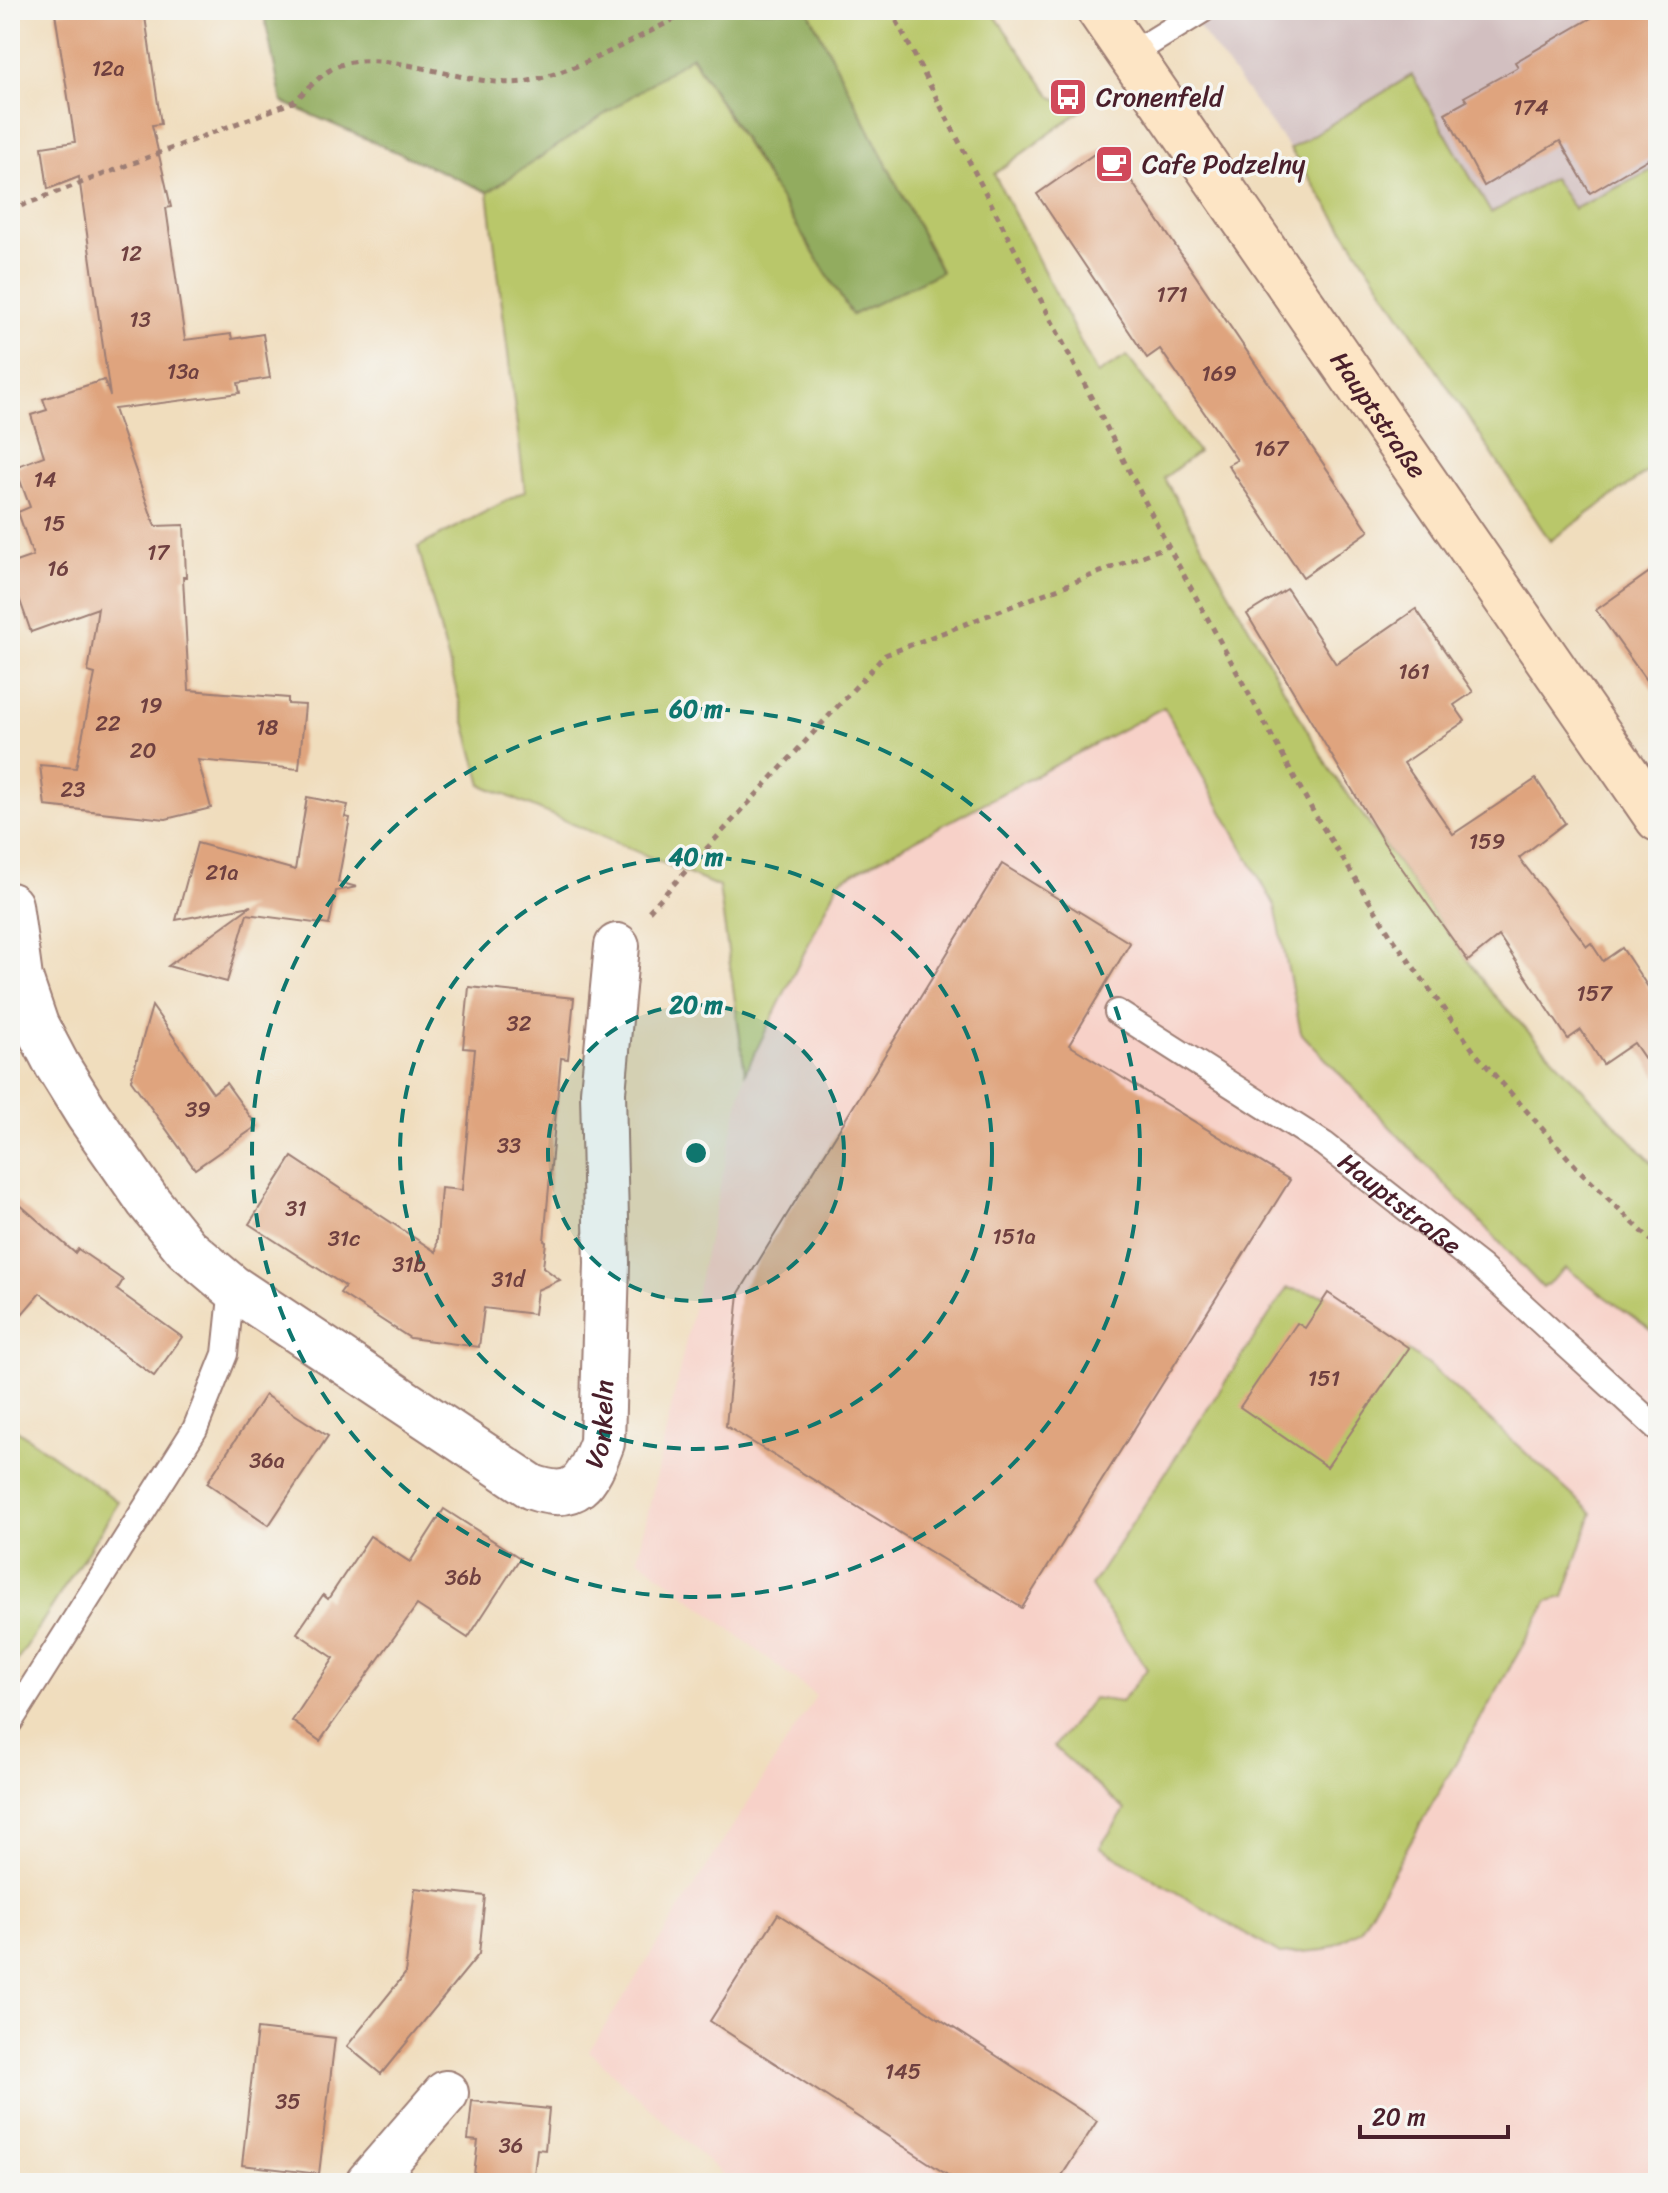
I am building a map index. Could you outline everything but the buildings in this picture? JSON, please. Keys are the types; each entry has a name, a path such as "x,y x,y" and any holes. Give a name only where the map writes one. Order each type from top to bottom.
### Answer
{"main road":[{"name":"Hauptstraße","path":"1099,10 1658,819"}],"street":[{"name":"Vonkeln","path":"10,905 15,984 36,1025 88,1115 148,1201 186,1248 232,1287 532,1487 553,1494 574,1490 592,1468 602,1443 607,1263 603,1092 617,946"},
{"path":"368,2183 446,2093"}],"lane":[{"path":"1130,55 1203,10"},
{"name":"Hauptstraße","path":"1117,1012 1324,1144 1481,1267 1658,1429"},
{"path":"10,1722 195,1429 225,1354 232,1287"}],"path":[{"path":"10,210 293,102 331,69 351,62 386,62 495,82 527,81 566,69 693,10"},
{"path":"891,10 1168,546 1315,815 1392,937 1476,1054 1579,1170 1658,1247"},
{"path":"617,946 885,655 1168,546"}],"shaded area":[{"path":"1186,10 1658,10 1658,167 1574,209 1553,179 1491,213 1412,75 1290,149"},
{"path":"1164,707 1275,906 1301,1033 1542,1287 1566,1268 1658,1335 1658,2183 731,2183 589,2051 816,1696 638,1558 745,1073 840,880"}],"green space":[{"path":"263,10 808,10 941,272 852,315 692,56 488,192 282,102"},
{"path":"808,10 991,10 1052,97 1082,110 994,174 1097,374 1127,356 1198,452 1164,478 1330,770 1492,993 1658,1169 1658,1335 1566,1268 1543,1288 1301,1033 1275,906 1164,707 840,880 745,1073 719,887 482,785 418,547 525,491 488,192 691,56 852,315 941,271"},
{"path":"1412,75 1491,213 1553,178 1574,209 1658,167 1658,464 1550,541 1290,149"},
{"path":"1287,1288 1327,1296 1429,1365 1592,1513 1564,1597 1548,1601 1360,1930 1324,1950 1280,1954 1100,1847 1125,1810 1054,1747 1093,1698 1121,1702 1147,1669 1091,1586"},
{"path":"10,1425 119,1502 10,1672"}],"place":[{"name":"Cronenfeld","path":"1068,97"},
{"name":"Cafe Podzelny","path":"1114,164"}]}
